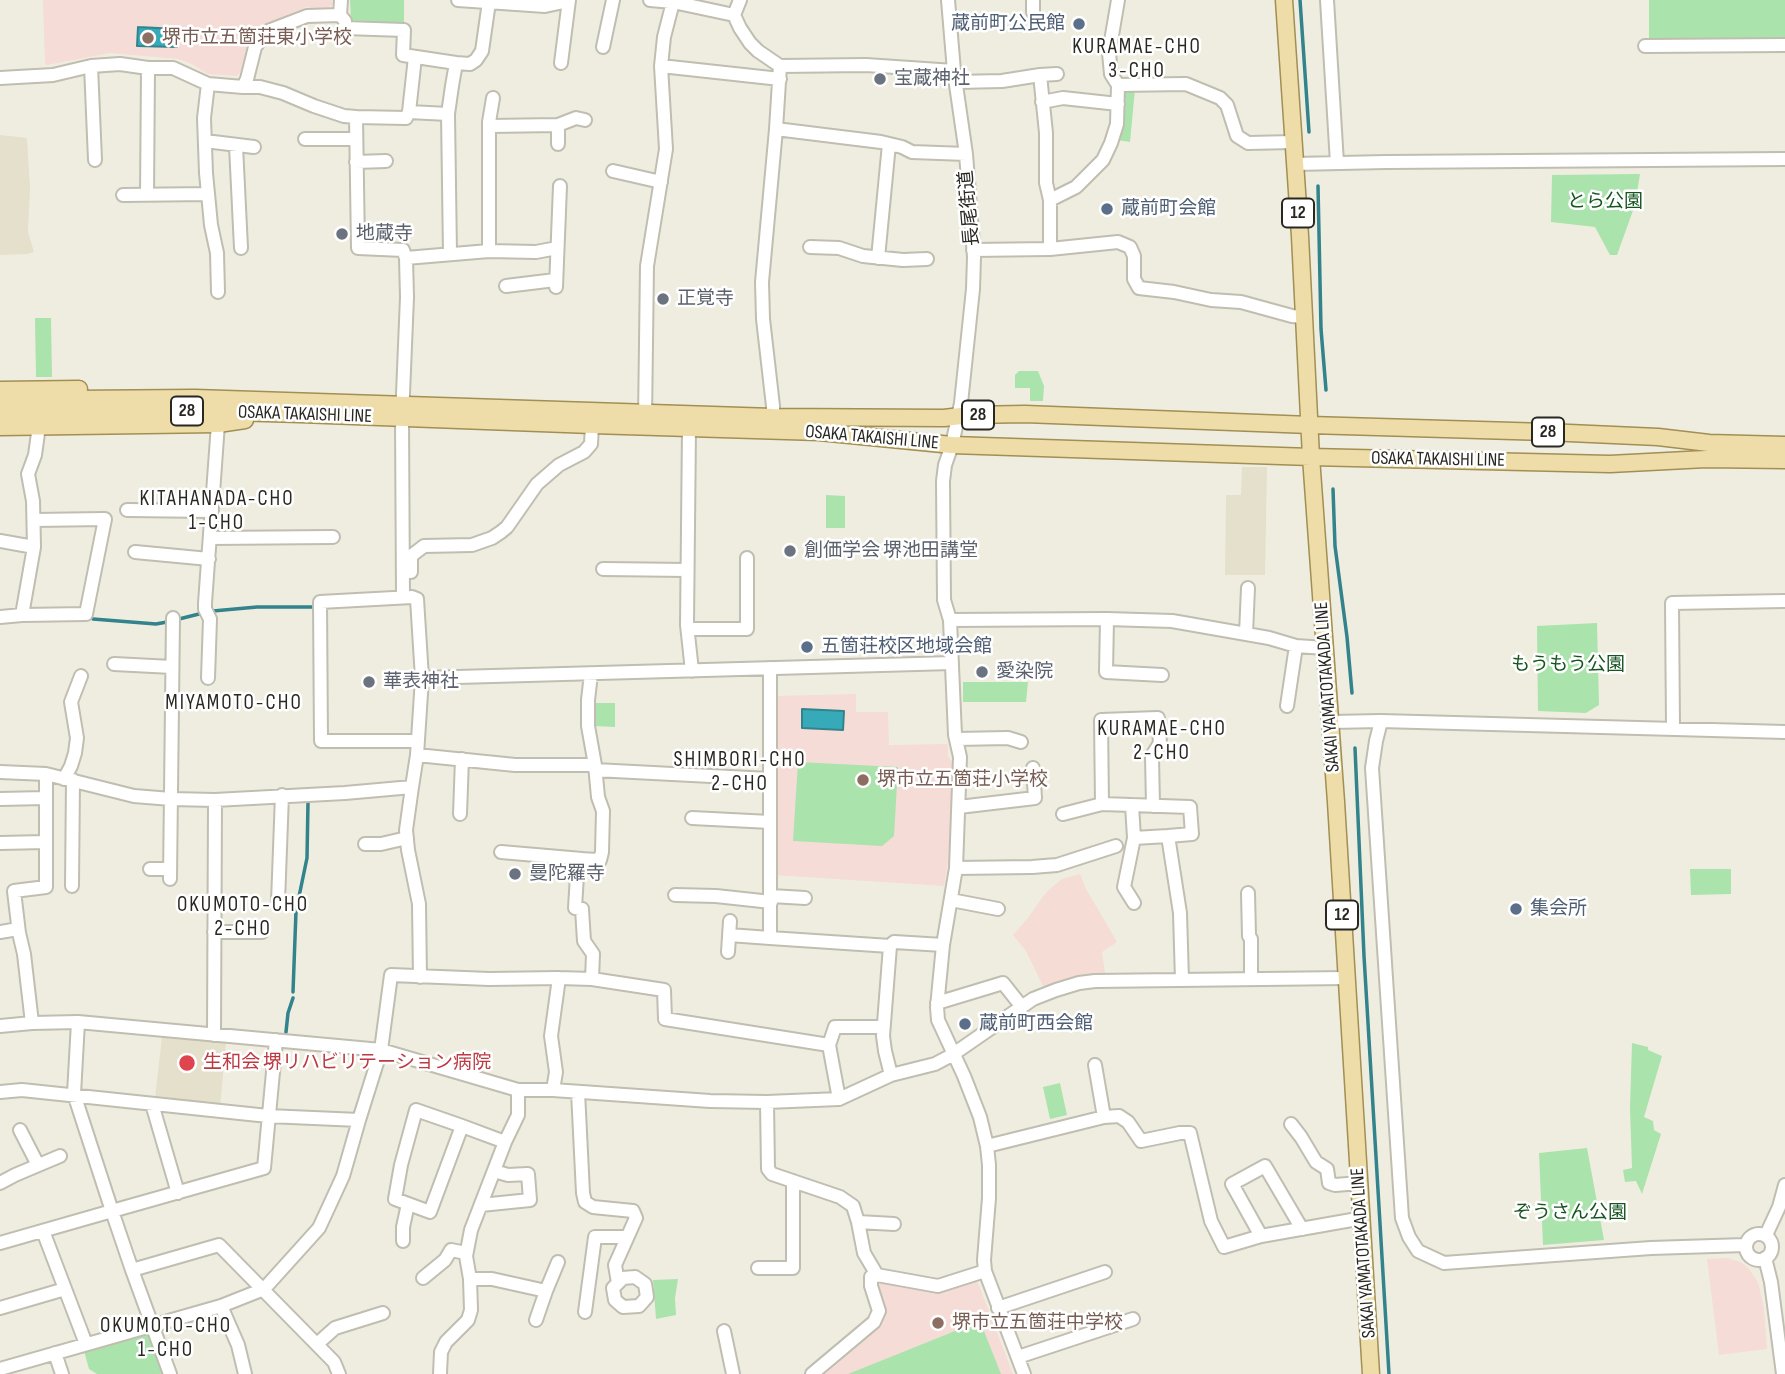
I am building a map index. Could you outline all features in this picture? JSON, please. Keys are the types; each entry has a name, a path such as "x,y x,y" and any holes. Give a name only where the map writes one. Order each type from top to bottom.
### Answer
{"main road":[{"name":"SAKAI YAMATOTAKADA LINE","path":"1284,0 1371,1374"},
{"path":"0,390 183,388 251,399"},
{"name":"OSAKA TAKAISHI LINE","path":"0,415 76,405 251,399 592,425 645,419 689,428 822,432 952,444 1610,464 1706,459 1785,460"},
{"name":"OSAKA TAKAISHI LINE","path":"0,402 300,414 402,412 645,419 772,416 944,418 1025,414 1572,433 1658,437 1709,443 1785,445"},
{"path":"0,427 218,424 300,414"}],"street":[{"path":"341,0 340,15 345,21 345,28 404,30 403,55 470,64 481,51 489,2"},
{"path":"458,0 545,6 563,0"},
{"path":"561,63 569,0"},
{"path":"603,47 613,0"},
{"path":"650,0 734,15"},
{"path":"740,0 734,15 740,28 758,51 780,65 866,65 1002,81 1057,74"},
{"name":"長尾街道","path":"948,0 966,154 973,289 958,416 943,481 944,600 950,620 956,739 960,757 960,807 956,868 943,945 937,1003 938,1020 980,1117 987,1146 989,1198 985,1271"},
{"path":"1050,200 1076,187 1103,160 1111,143 1116,124 1118,85 1111,74 1109,60 1118,0"},
{"path":"1327,0 1337,163"},
{"path":"645,419 647,266 666,149 661,66 664,37 673,2"},
{"path":"243,87 255,47 268,31 307,16 340,15"},
{"path":"1644,46 1785,45"},
{"path":"0,78 53,75 91,66 120,64 173,68 208,84 260,87 344,116 406,118 415,57"},
{"path":"450,254 449,114 456,63"},
{"path":"772,416 762,282 780,65"},
{"path":"91,66 94,160"},
{"path":"661,66 780,79"},
{"path":"146,195 148,68"},
{"path":"1040,75 1046,133 1046,183 1050,200 1050,249"},
{"path":"208,84 204,118 205,141 211,225 217,253 218,292"},
{"path":"1118,85 1186,84 1220,98 1227,105 1237,136 1248,143 1294,142"},
{"path":"489,251 489,126 493,98"},
{"path":"1042,102 1063,98 1118,104"},
{"path":"409,112 449,114"},
{"path":"356,117 358,248 403,250 406,258 402,412 407,597"},
{"path":"489,126 558,125 576,118 585,120"},
{"path":"558,125 558,144"},
{"path":"776,129 889,144 912,152 966,154"},
{"path":"305,139 356,139"},
{"path":"205,141 254,147"},
{"path":"878,258 889,144"},
{"path":"236,146 241,248"},
{"path":"1295,164 1785,159"},
{"path":"356,162 386,161"},
{"path":"613,171 660,182"},
{"path":"506,286 555,283 560,186"},
{"path":"123,195 208,194"},
{"path":"973,250 1050,249 1118,242 1130,247 1134,256 1133,279 1139,288 1241,302 1303,317"},
{"path":"810,247 839,248 863,257 927,259"},
{"path":"406,258 489,251 537,252 557,248"},
{"path":"208,678 210,620 205,609 218,424"},
{"path":"407,597 411,556 417,550 425,546 472,545 500,533 537,484 559,465 584,452 591,444 592,425"},
{"path":"22,615 34,547 33,500 29,474 39,426"},
{"path":"689,428 687,570 692,671"},
{"path":"127,510 212,511"},
{"path":"0,617 86,614 105,519 34,520"},
{"path":"210,538 332,537"},
{"path":"0,541 34,547"},
{"path":"135,552 209,559"},
{"path":"688,629 747,629 747,558"},
{"path":"603,569 687,570"},
{"path":"1246,634 1248,588"},
{"path":"418,741 321,741 320,602 407,597 417,599 422,678 418,741 417,755 406,830 419,904 420,977"},
{"path":"1673,728 1672,603 1785,601"},
{"path":"150,869 170,874 173,618"},
{"path":"950,620 1107,618 1172,621 1269,638 1296,646 1325,648"},
{"path":"1107,618 1106,672 1162,675"},
{"path":"1287,706 1296,646"},
{"path":"422,678 953,663"},
{"path":"114,664 172,667"},
{"path":"770,668 770,937"},
{"path":"501,852 600,860 603,811 598,797 588,726 591,674"},
{"path":"72,886 69,780 77,738 71,702 81,676"},
{"path":"1102,804 1101,720 1158,718 1160,743 1152,756 1153,806"},
{"path":"1381,721 1372,768 1402,1217 1409,1237 1418,1251 1444,1263 1651,1248 1745,1245"},
{"path":"1331,722 1381,721 1785,732"},
{"path":"956,739 1008,738 1021,742"},
{"path":"417,755 515,765 595,767 769,779"},
{"path":"460,814 462,760"},
{"path":"960,807 1035,798 1033,768"},
{"path":"0,772 46,774 134,796 171,799 215,800 412,787"},
{"path":"32,1023 14,891 46,887 46,774"},
{"path":"278,902 282,795"},
{"path":"0,799 46,798"},
{"path":"214,1035 215,800"},
{"path":"1063,814 1102,804 1190,807 1192,834 1134,838"},
{"path":"1132,805 1134,838 1124,887 1133,903"},
{"path":"692,818 770,822"},
{"path":"1168,836 1180,913 1182,980"},
{"path":"365,844 381,844 407,838"},
{"path":"0,843 45,842"},
{"path":"956,868 1057,865 1116,846"},
{"path":"582,859 578,859 575,908 582,909 584,941 593,954 592,979"},
{"path":"1248,893 1251,979"},
{"path":"675,894 805,898"},
{"path":"951,900 998,909"},
{"path":"728,952 730,921"},
{"path":"0,932 19,929"},
{"path":"214,932 262,932"},
{"path":"729,935 890,946"},
{"path":"891,1075 883,1027 890,946 894,942 943,945"},
{"path":"0,1369 221,1306 264,1289 319,1228 343,1175 382,1050 391,975 592,979 664,990 665,1019 829,1045"},
{"path":"552,1090 556,1072 551,1036 559,978"},
{"path":"0,1026 78,1022 382,1050 518,1090 767,1102 839,1099 891,1075 936,1064 1033,999 1079,984 1095,981 1346,978"},
{"path":"937,1003 1003,984 1022,1007"},
{"path":"78,1022 74,1094 132,1270 170,1374"},
{"path":"839,1099 829,1045 835,1027 883,1027"},
{"path":"0,1243 264,1168 276,1040"},
{"path":"1095,1065 1104,1117"},
{"path":"0,1092 22,1090 74,1094 268,1116 359,1120"},
{"path":"440,1374 441,1352 446,1342 468,1320 471,1310 466,1253 471,1230 518,1115 518,1090"},
{"path":"578,1092 585,1202 593,1208 633,1211 636,1218 615,1265 618,1283"},
{"path":"767,1102 768,1169 772,1174 840,1197 853,1206 864,1253 877,1275"},
{"path":"152,1104 178,1193"},
{"path":"462,1126 430,1212 395,1199 416,1110 462,1126 506,1142"},
{"path":"987,1146 1104,1117 1119,1116 1128,1122 1141,1141 1190,1133 1211,1221 1224,1247 1261,1236 1363,1218"},
{"path":"1291,1124 1316,1162 1327,1169 1329,1183 1360,1183"},
{"path":"20,1130 38,1164"},
{"path":"0,1183 60,1156"},
{"path":"1261,1236 1232,1184 1265,1166 1302,1229"},
{"path":"481,1205 530,1200 528,1174 508,1175 494,1171"},
{"path":"758,1268 793,1268 793,1181"},
{"path":"1766,1235 1779,1207 1785,1185"},
{"path":"403,1241 408,1204"},
{"path":"858,1222 894,1224"},
{"path":"43,1231 86,1344"},
{"path":"1762,1234 1766,1235 1772,1247 1762,1260 1753,1259 1747,1254 1745,1245 1753,1235 1762,1234"},
{"path":"585,1312 595,1237 628,1237"},
{"path":"132,1270 219,1245 334,1362 339,1374"},
{"path":"423,1278 445,1260 451,1251 466,1253"},
{"path":"1765,1258 1772,1282 1783,1374"},
{"path":"536,1320 558,1262"},
{"path":"812,1374 874,1322 879,1311 871,1286 872,1277 877,1275 938,1286 985,1271 1024,1374"},
{"path":"998,1308 1105,1272"},
{"path":"470,1279 492,1279 545,1291"},
{"path":"0,1308 65,1289"},
{"path":"221,1306 238,1345 245,1374"},
{"path":"317,1344 335,1328 383,1313"},
{"path":"1018,1357 1133,1319"},
{"path":"724,1331 733,1374"},
{"path":"55,1353 62,1374"}],"shaded area":[{"name":"堺市立五箇荘東小学校","path":"43,0 332,0 332,5 326,9 306,7 260,27 246,50 241,72 236,76 208,74 178,59 110,53 47,65"},
{"path":"0,135 27,138 30,188 28,232 34,252 27,254 0,255"},
{"path":"1242,467 1267,467 1265,575 1225,575 1226,495 1241,495"},
{"name":"堺市立五箇荘小学校","path":"856,694 856,712 888,712 889,745 948,744 948,756 952,762 952,799 949,856 944,886 774,875 774,696"},
{"path":"1080,874 1117,942 1102,952 1105,973 1076,977 1044,988 1026,951 1013,935 1051,888 1062,879"},
{"path":"162,1037 226,1043 220,1107 155,1098"},
{"path":"1728,1258 1742,1263 1758,1282 1764,1309 1767,1349 1719,1355 1707,1259"},
{"name":"堺市立五箇荘中学校","path":"883,1279 940,1292 974,1281 978,1283 1013,1374 820,1374 879,1327 886,1310 877,1288"}],"green space":[{"path":"350,0 404,0 404,23 364,24 351,21"},
{"path":"1649,0 1785,0 1785,38 1649,39"},
{"path":"1124,89 1135,89 1130,142 1117,140"},
{"name":"とら公園","path":"1640,174 1635,205 1617,255 1610,255 1595,227 1551,222 1552,175"},
{"path":"35,318 51,318 52,377 36,377"},
{"path":"1019,371 1038,371 1044,386 1043,401 1030,401 1030,388 1015,388 1015,375"},
{"path":"826,495 845,496 845,528 826,528"},
{"name":"もうもう公園","path":"1597,623 1599,705 1586,713 1538,711 1537,626"},
{"path":"963,682 1028,682 1026,702 963,702"},
{"path":"593,703 615,703 615,727 593,726"},
{"path":"798,762 898,767 894,836 882,846 793,841"},
{"path":"1690,869 1731,869 1731,894 1691,895"},
{"path":"1632,1043 1648,1047 1648,1050 1662,1056 1644,1117 1653,1121 1654,1130 1661,1134 1642,1194 1636,1181 1625,1182 1623,1170 1632,1168"},
{"path":"1060,1083 1067,1115 1050,1119 1043,1087"},
{"name":"ぞうさん公園","path":"1587,1148 1604,1240 1543,1245 1539,1153"},
{"path":"678,1279 676,1315 656,1319 653,1280"},
{"path":"980,1321 1001,1374 848,1374"},
{"path":"145,1333 150,1336 164,1374 97,1374 89,1369 84,1351"}],"water":[{"path":"138,27 178,29 177,47 137,46"},
{"path":"802,709 844,711 843,730 802,728"}],"waterway":[{"path":"1300,0 1309,132"},
{"path":"1318,186 1321,329 1326,390"},
{"path":"1333,489 1335,546 1352,693"},
{"path":"213,611 257,607 315,607"},
{"path":"179,619 199,614"},
{"path":"93,619 156,624 167,622"},
{"path":"1355,748 1364,956 1389,1374"},
{"path":"293,992 296,911 307,858 308,802"},
{"path":"286,1032 293,998"}],"place":[{"name":"蔵前町公民館","path":"1079,24"},
{"name":"堺市立五箇荘東小学校","path":"148,38"},
{"name":"宝蔵神社","path":"880,79"},
{"name":"蔵前町会館","path":"1107,209"},
{"name":"地蔵寺","path":"342,234"},
{"name":"正覚寺","path":"663,299"},
{"name":"創価学会 堺池田講堂","path":"790,551"},
{"name":"五箇荘校区地域会館","path":"807,647"},
{"name":"愛染院","path":"982,672"},
{"name":"華表神社","path":"369,682"},
{"name":"堺市立五箇荘小学校","path":"863,780"},
{"name":"曼陀羅寺","path":"515,874"},
{"name":"集会所","path":"1516,909"},
{"name":"蔵前町西会館","path":"965,1024"},
{"name":"生和会 堺リハビリテーション病院","path":"187,1063"},
{"name":"堺市立五箇荘中学校","path":"938,1323"}],"district":[{"name":"KURAMAE-CHO 3-CHO","path":"1137,60"},
{"name":"KITAHANADA-CHO 1-CHO","path":"217,512"},
{"name":"MIYAMOTO-CHO","path":"234,704"},
{"name":"KURAMAE-CHO 2-CHO","path":"1162,742"},
{"name":"SHIMBORI-CHO 2-CHO","path":"740,773"},
{"name":"OKUMOTO-CHO 2-CHO","path":"243,918"},
{"name":"OKUMOTO-CHO 1-CHO","path":"166,1339"}]}
